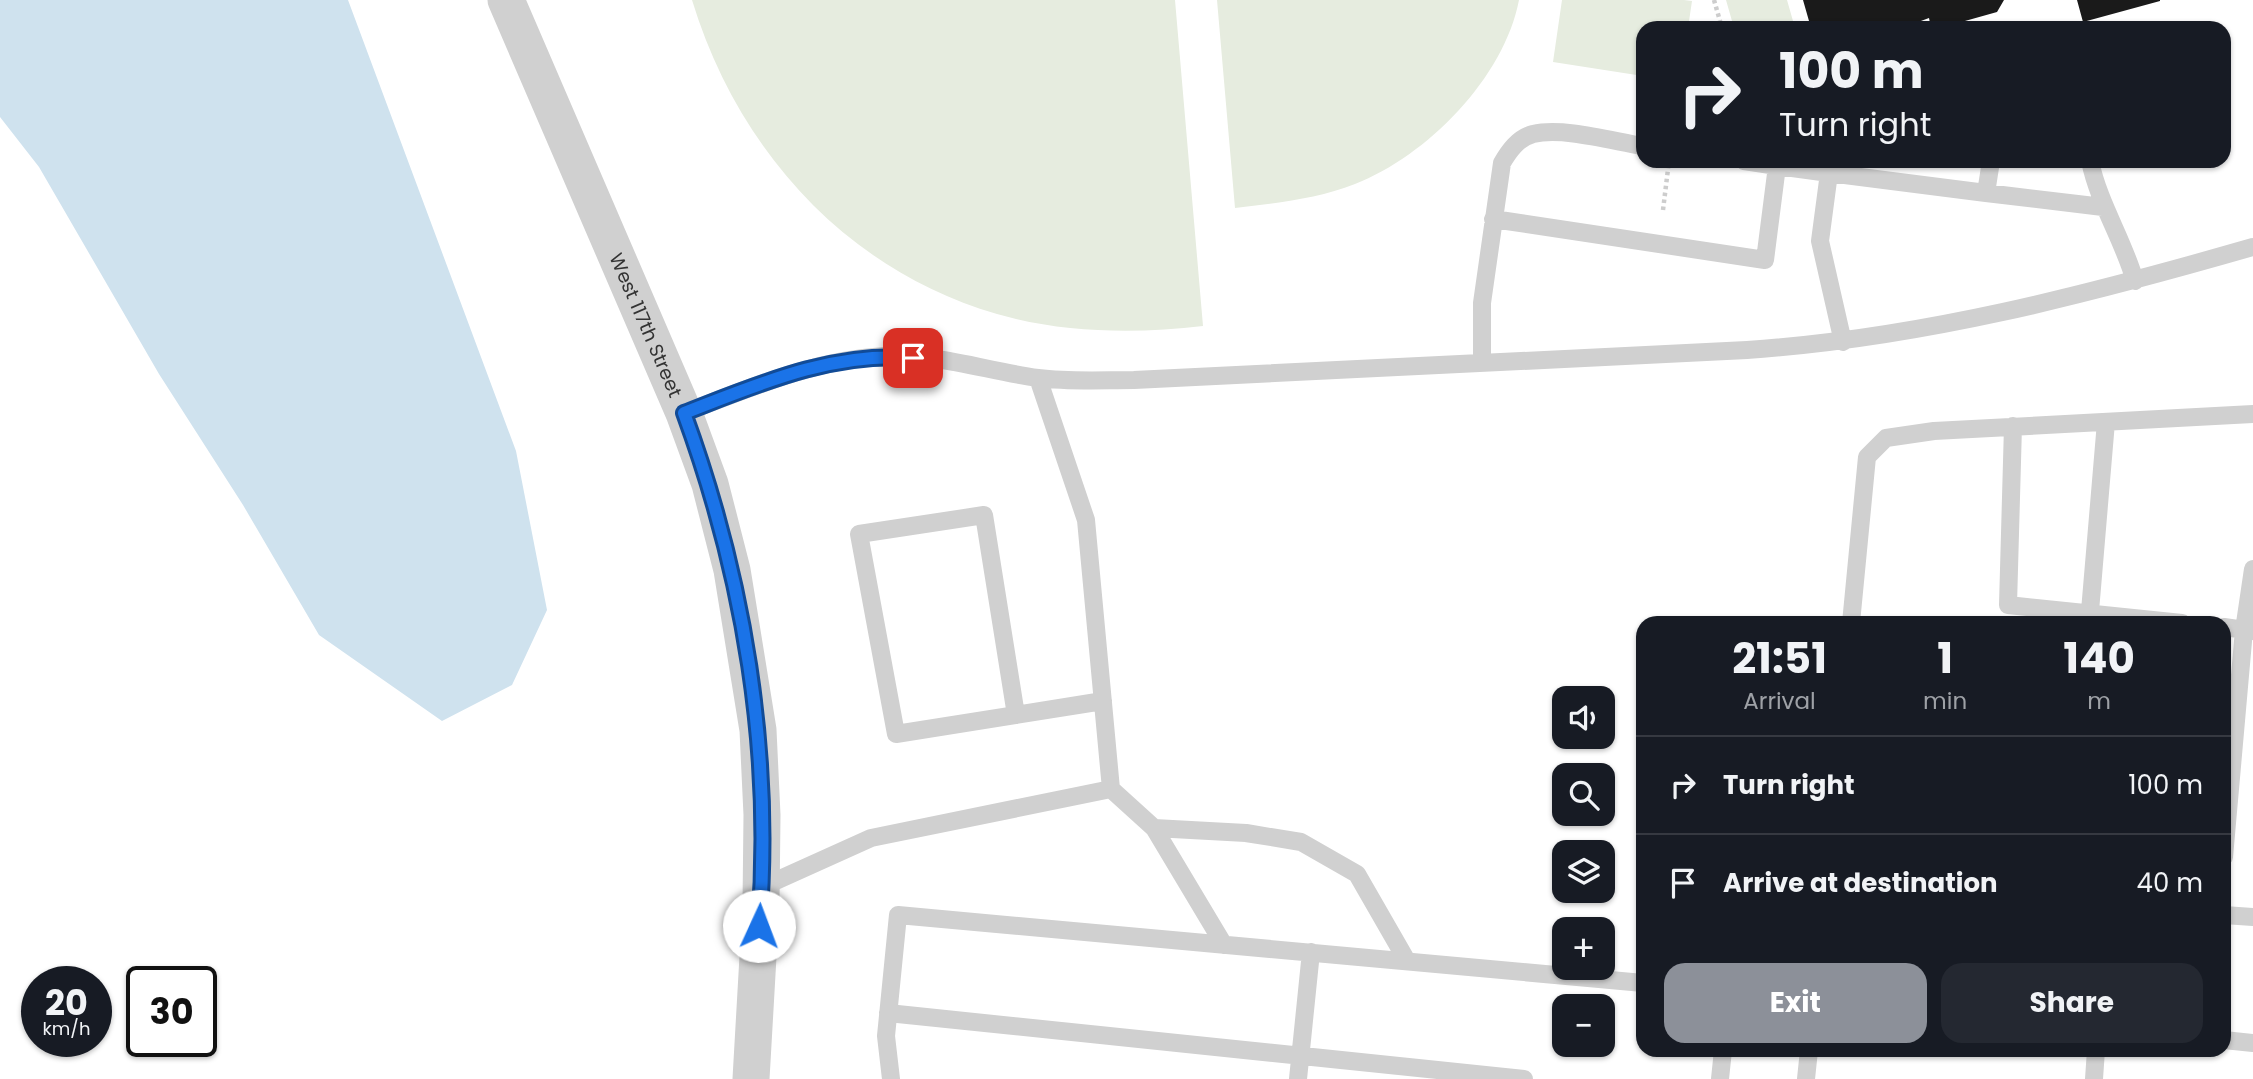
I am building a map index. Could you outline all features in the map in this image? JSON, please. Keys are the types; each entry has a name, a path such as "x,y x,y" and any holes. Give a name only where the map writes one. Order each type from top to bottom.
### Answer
{"street":[{"name":"West 117th Street","path":"506,0 684,413 710,484 732,570 748,653 758,730 762,815 751,1079"}],"lane":[{"path":"1482,362 1482,303 1493,219 1502,163 1511,147 1531,134 1551,132 1636,145"},
{"path":"1493,219 1765,260 1777,168"},
{"path":"1792,168 2103,207"},
{"path":"1986,193 1990,168"},
{"path":"2092,168 2103,207 2124,246 2135,281"},
{"path":"1829,173 1820,241 1843,342"},
{"path":"684,413 831,362 887,356 939,360 1038,378 1134,380 1843,342 2035,307 2253,247"},
{"path":"1038,378 1086,520 1111,789 1154,828 1224,945"},
{"path":"1852,616 1867,457 1886,438 1934,431 2253,414"},
{"path":"2089,616 2106,422"},
{"path":"2013,426 2008,605 2077,616"},
{"path":"1016,715 984,515 859,534 896,734 1016,715 1103,701"},
{"path":"2231,793 2253,569"},
{"path":"2231,629 2249,630"},
{"path":"760,888 871,838 1111,789"},
{"path":"1154,828 1246,833 1301,842 1357,874 1407,961"},
{"path":"891,1079 886,1036 898,915 1636,982"},
{"path":"2231,915 2253,917"},
{"path":"1298,1079 1311,953"},
{"path":"888,1013 1524,1079"},
{"path":"2231,1041 2253,1043"},
{"path":"1720,1079 1722,1057"},
{"path":"1806,1079 1808,1057"},
{"path":"2094,1079 2096,1057"}],"path":[{"path":"1714,0 1720,21"},
{"path":"1663,210 1669,168"}],"shaded area":[{"path":"692,0 1175,0 1203,326 1125,331 1047,325 997,314 942,294 892,267 846,234 804,196 768,153 737,105 712,54"},
{"path":"1217,0 1519,0 1511,29 1480,85 1435,134 1409,154 1382,171 1341,189 1296,200 1235,208"},
{"path":"1562,0 1692,1 1689,21 1636,21 1636,75 1553,62"},
{"path":"1726,0 1787,0 1793,21 1732,21"}],"water":[{"path":"0,0 348,0 516,451 547,610 512,685 442,721 319,635 243,505 159,374 39,167 0,117"}],"building":[{"path":"1803,0 2004,0 1997,12 1965,21 1930,21 1929,18 1921,21 1809,21"},
{"path":"2077,0 2160,0 2087,21 2083,21"}],"route":[{"path":"759,926 762,815 758,730 748,653 732,570 710,484 684,413 777,377 831,362 887,356 913,358"}]}
